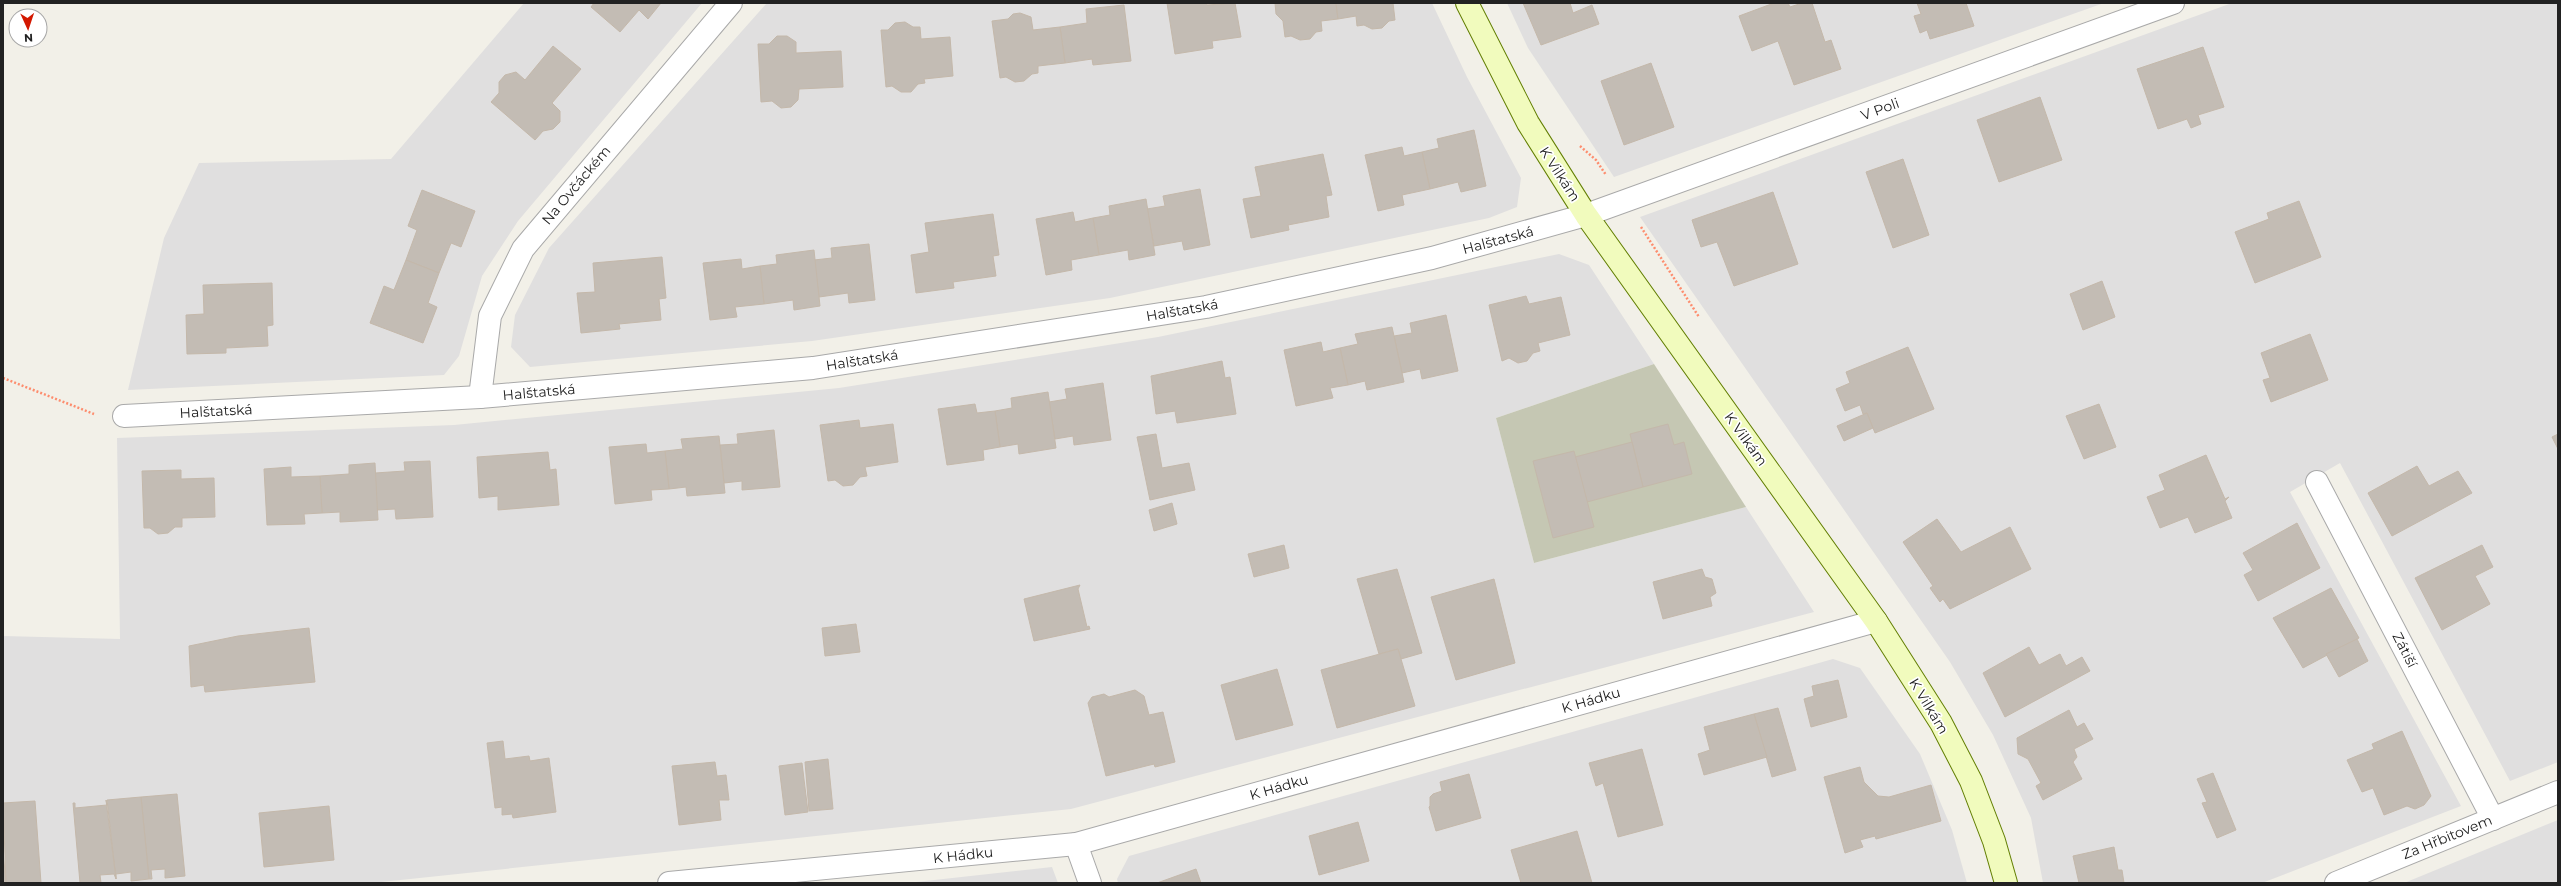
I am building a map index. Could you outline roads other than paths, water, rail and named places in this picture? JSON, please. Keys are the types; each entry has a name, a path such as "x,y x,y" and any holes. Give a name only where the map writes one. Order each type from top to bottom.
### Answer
{"street":[{"name":"Na Ovčáckém","path":"480,397 490,316 523,249 730,3"},
{"name":"K Vilkám","path":"1467,3 1528,123 1586,215 1876,621 1941,723 1971,781 1994,841 2006,883"},
{"name":"V Poli","path":"1586,215 2173,3"},
{"name":"Halštatská","path":"124,416 480,397 813,368 1198,308 1432,258 1500,241 1586,215"},
{"name":"Zátiší","path":"2317,482 2492,819"},
{"name":"K Hádku","path":"669,883 1076,844 1876,621"},
{"name":"Za Hřbitovem","path":"2336,883 2558,792"},
{"path":"1076,844 1090,883"}]}
